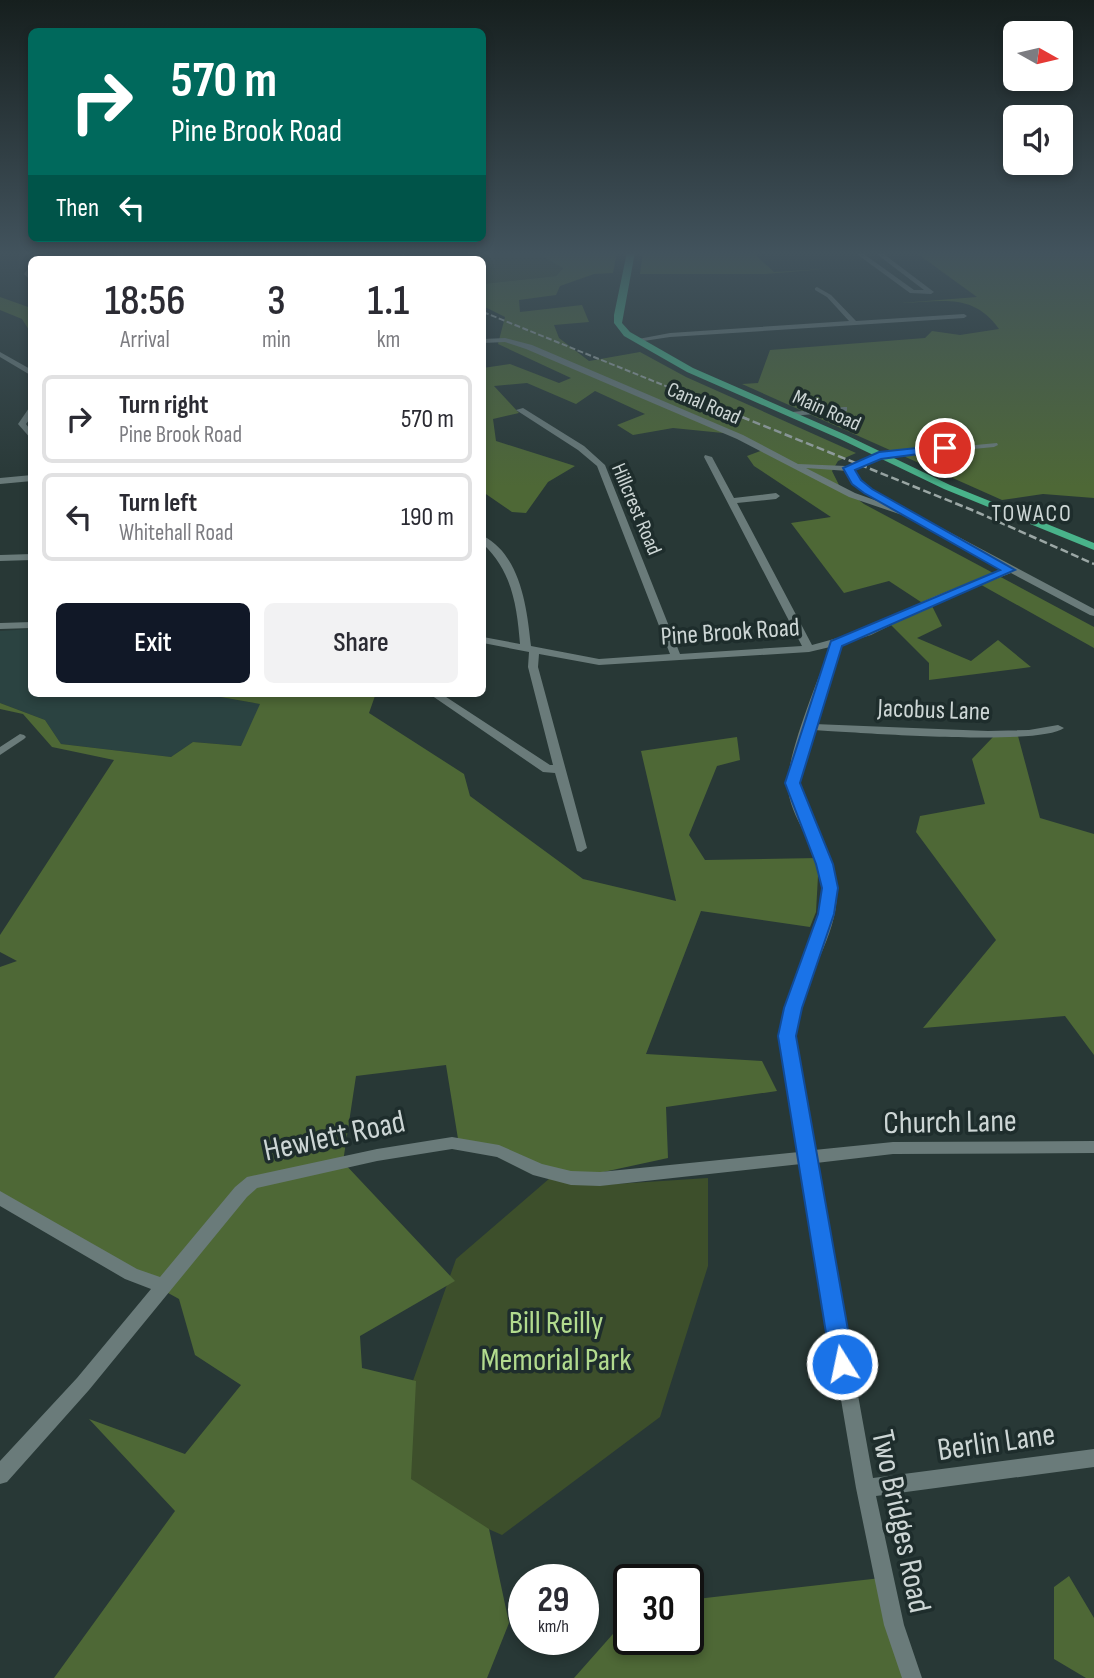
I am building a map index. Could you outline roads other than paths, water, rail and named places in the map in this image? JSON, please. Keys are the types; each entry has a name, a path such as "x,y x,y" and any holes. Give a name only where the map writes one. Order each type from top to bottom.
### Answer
{"main road":[{"name":"Main Road","path":"626,330 637,340 690,370 792,414 947,488 1094,547"}],"street":[{"path":"637,340 742,330"},
{"name":"Canal Road","path":"486,341 509,341 529,348 740,437 852,495 905,513"},
{"path":"0,354 28,371"},
{"path":"0,368 15,363"},
{"name":"Hillcrest Road","path":"520,410 601,465 676,657"},
{"path":"792,414 844,410"},
{"path":"28,416 22,424 28,432"},
{"path":"994,445 879,456 849,468 856,482 905,513 1094,613"},
{"path":"708,457 733,500 809,649"},
{"name":"Canal Road","path":"791,463 849,468"},
{"path":"0,481 28,478"},
{"path":"733,500 776,496"},
{"path":"486,542 509,564 580,848"},
{"path":"0,558 28,557"},
{"name":"Pine Brook Road","path":"486,641 599,662 809,649 836,644 1009,570"},
{"path":"0,626 28,625"},
{"name":"Two Bridges Road","path":"836,644 808,727 793,783 824,864 830,888 826,914 793,1008 787,1036 865,1489 894,1625 912,1678"},
{"path":"439,697 547,769 561,769"},
{"name":"Jacobus Lane","path":"808,727 988,734 1058,729"},
{"path":"0,752 20,737"},
{"name":"Hewlett Road","path":"0,1475 83,1384 241,1192 253,1182 432,1144 475,1145 499,1151 539,1170 571,1178 600,1179 807,1156"},
{"name":"Church Lane","path":"807,1156 928,1147 1094,1147"},
{"path":"0,1198 131,1274 163,1286"},
{"name":"Berlin Lane","path":"865,1489 1094,1458"}],"railway":[{"path":"528,330 747,419"},
{"path":"742,417 972,510 1094,564"}],"district":[{"name":"TOWACO","path":"1032,513"}],"park label":[{"name":"Bill Reilly Memorial Park","path":"556,1340"}]}
